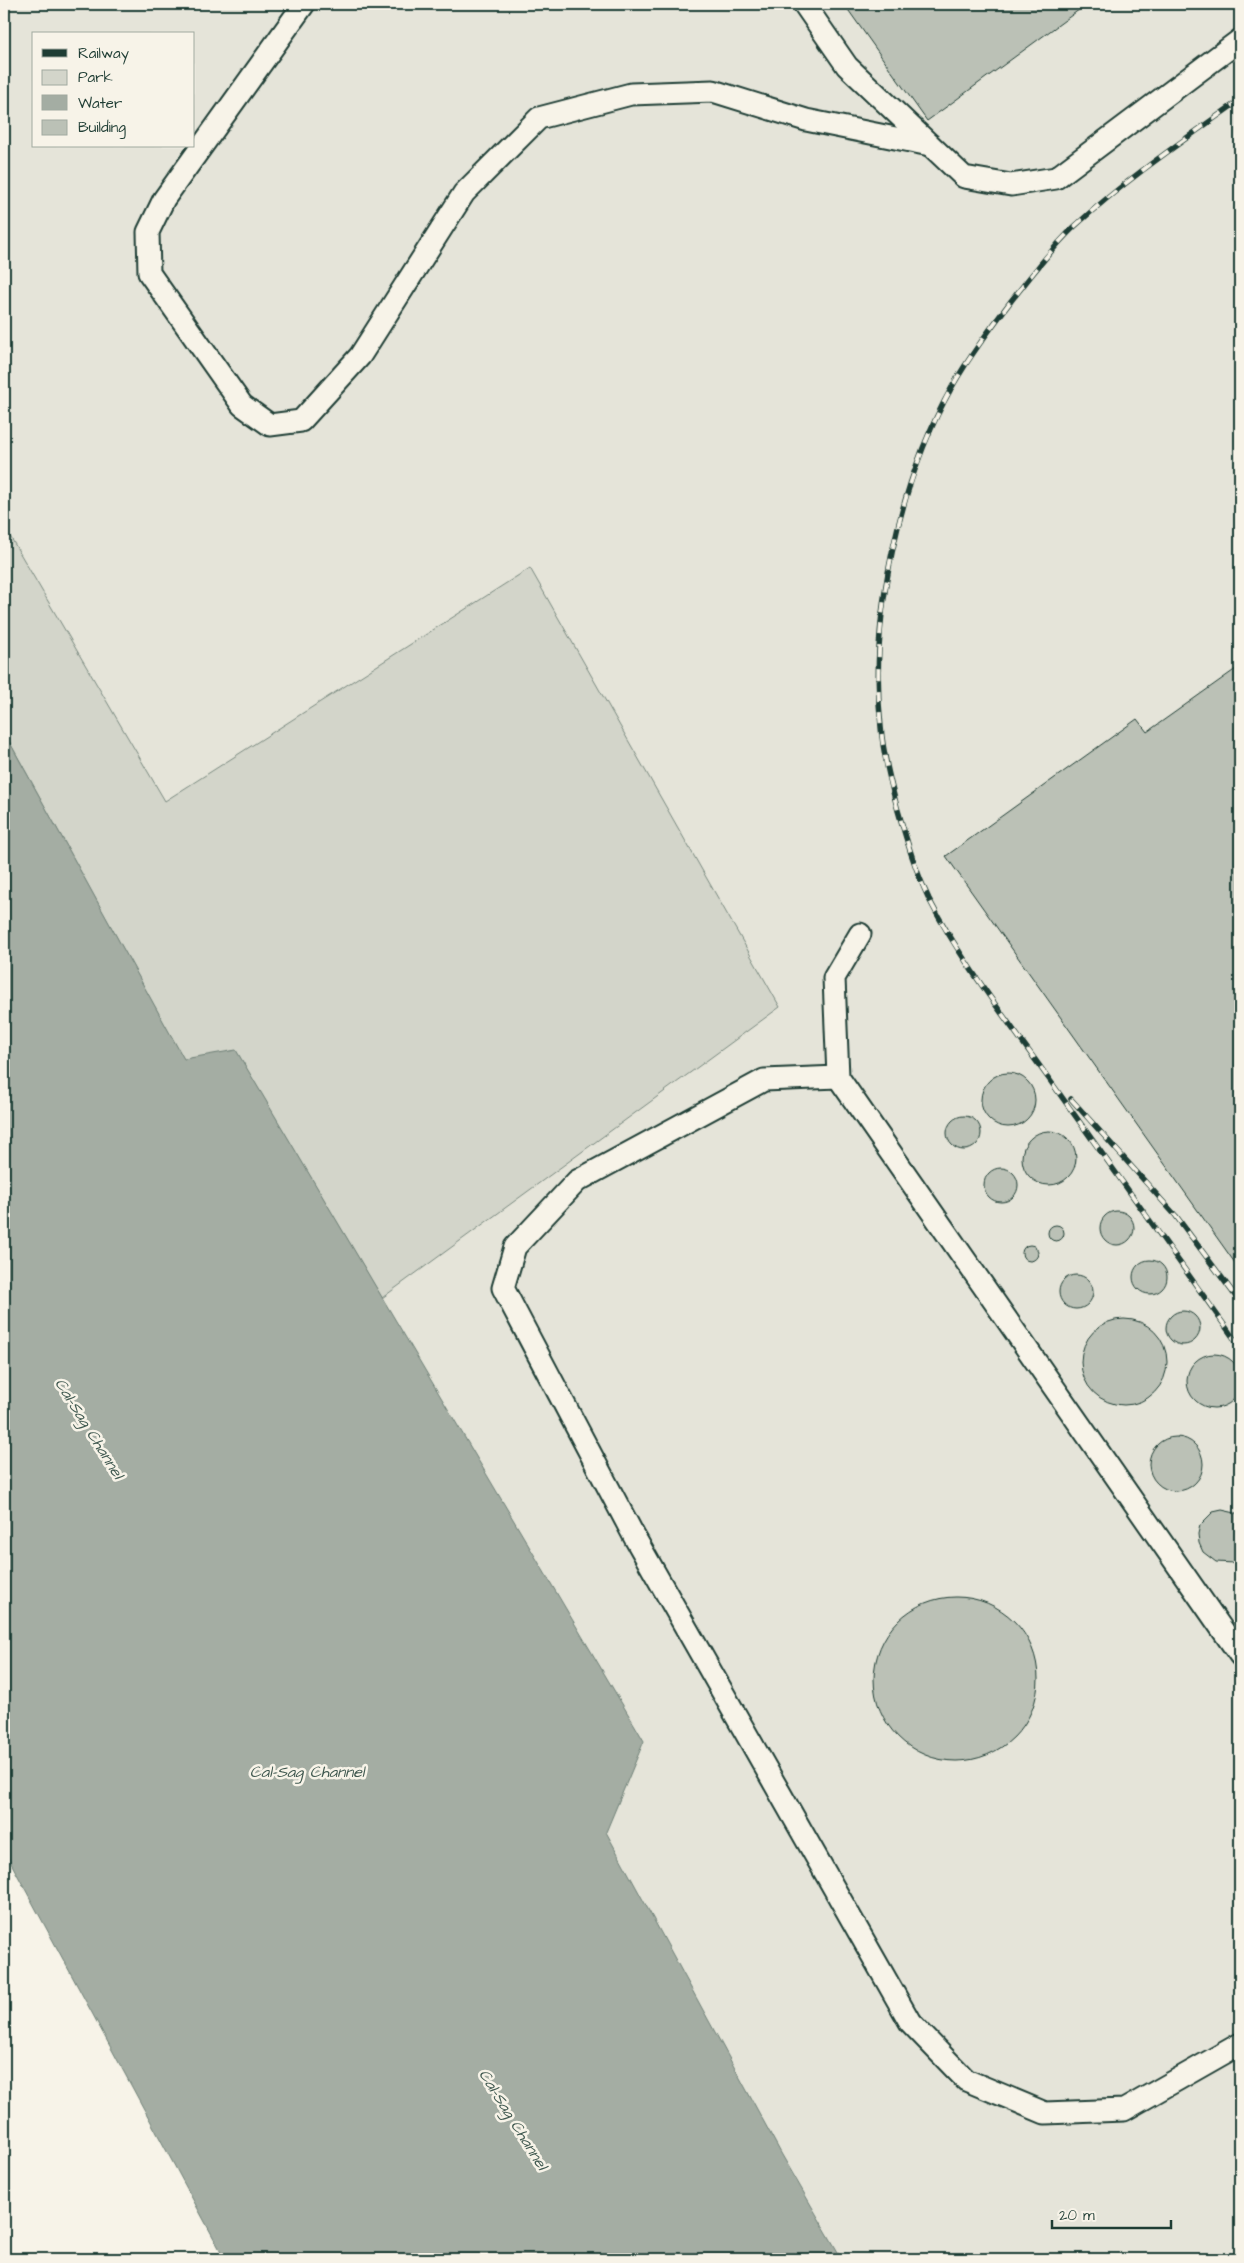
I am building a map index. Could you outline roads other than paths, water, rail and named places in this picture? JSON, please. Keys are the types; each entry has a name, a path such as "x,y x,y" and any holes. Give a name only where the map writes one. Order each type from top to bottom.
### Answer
{"lane":[{"path":"304,4 164,199 148,232 149,273 242,405 270,425 302,421 360,356 464,193 539,118 631,94 713,91 806,120 930,144"},
{"path":"804,4 847,66 964,177 1011,185 1056,178 1240,40"},
{"path":"860,934 834,978 838,1077 1240,1655"},
{"path":"838,1077 764,1080 577,1181 515,1246 503,1288 635,1538 910,2022 966,2080 1044,2113 1124,2110 1240,2044"}],"water":[{"name":"Cal-Sag Channel","path":"4,732 184,1059 236,1050 644,1741 606,1832 782,2155 842,2259 225,2259 4,1850"}],"railway":[{"path":"1240,100 1134,177 1074,227 1049,253 1011,301 980,343 952,387 933,424 917,465 903,508 892,552 884,597 878,686 883,747 897,807 919,877 942,923 986,991 1240,1347"},
{"path":"1071,1099 1176,1216 1240,1302"}]}
